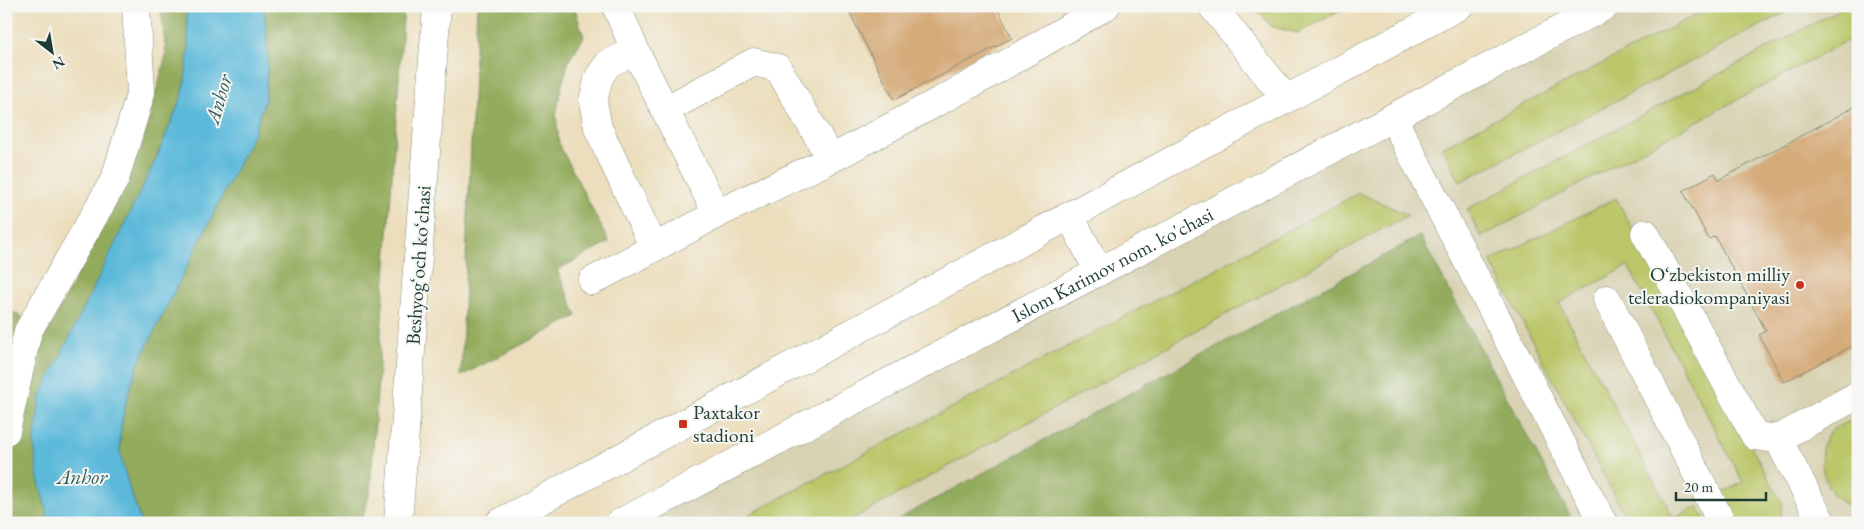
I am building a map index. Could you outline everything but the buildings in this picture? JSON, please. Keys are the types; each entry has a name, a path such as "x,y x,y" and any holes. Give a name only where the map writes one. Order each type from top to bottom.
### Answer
{"main road":[{"path":"6,431 28,331 115,179 141,92 136,6"},
{"name":"Beshyogʻoch koʻchasi","path":"398,523 437,6"},
{"name":"Beshyogʻoch koʻchasi","path":"416,523 418,446 437,228 451,6"},
{"path":"616,6 635,50 717,214"},
{"path":"592,281 717,214 831,159 984,77 1106,6"},
{"path":"1212,6 1286,99"},
{"name":"Islom Karimov nom. ko'chasi","path":"620,523 1605,6"},
{"path":"499,523 1070,216 1451,8"},
{"path":"635,50 608,64 599,77 593,101 598,128 654,248"},
{"path":"665,110 754,62 778,68 831,159"},
{"path":"1393,118 1603,523"},
{"path":"1070,216 1099,272"},
{"path":"1645,233 1755,436 1778,439 1858,396"},
{"path":"1607,299 1722,523"},
{"path":"1778,439 1822,523"},
{"path":"648,523 664,500"}],"shaded area":[{"path":"1605,6 1858,6 1858,523 620,523"}],"green space":[{"path":"161,6 186,6 189,50 183,94 155,161 38,479 50,523 6,523 6,308 48,332 141,149 166,55"},
{"path":"264,6 404,6 370,492 361,523 141,523 121,456 120,437 125,404 139,362 253,135 265,99 268,58"},
{"path":"477,6 574,6 584,37 569,60 561,88 556,115 559,144 609,242 557,270 577,316 461,376"},
{"path":"1266,6 1350,6 1298,33 1272,27 1257,11"},
{"path":"1713,6 1798,6 1460,182 1442,147"},
{"path":"1846,6 1858,6 1858,35 1481,237 1467,209"},
{"path":"1359,193 1408,215 845,523 733,523"},
{"path":"1616,198 1783,505 1779,523 1733,523 1719,495 1743,482 1628,266 1559,303 1674,519 1698,506 1706,523 1629,523 1490,261"},
{"path":"1420,236 1574,523 891,523"},
{"path":"1858,417 1858,510 1840,501 1830,490 1822,466 1822,449 1830,431"}],"water":[{"name":"Anhor","path":"186,6 264,6 268,58 265,99 253,135 139,362 128,394 121,426 120,448 126,475 141,523 50,523 38,479 34,444 40,398 155,161 183,94 189,50"}],"place":[{"name":"Oʻzbekiston milliy teleradiokompaniyasi","path":"1800,285"},
{"name":"Paxtakor stadioni","path":"683,424"}]}
